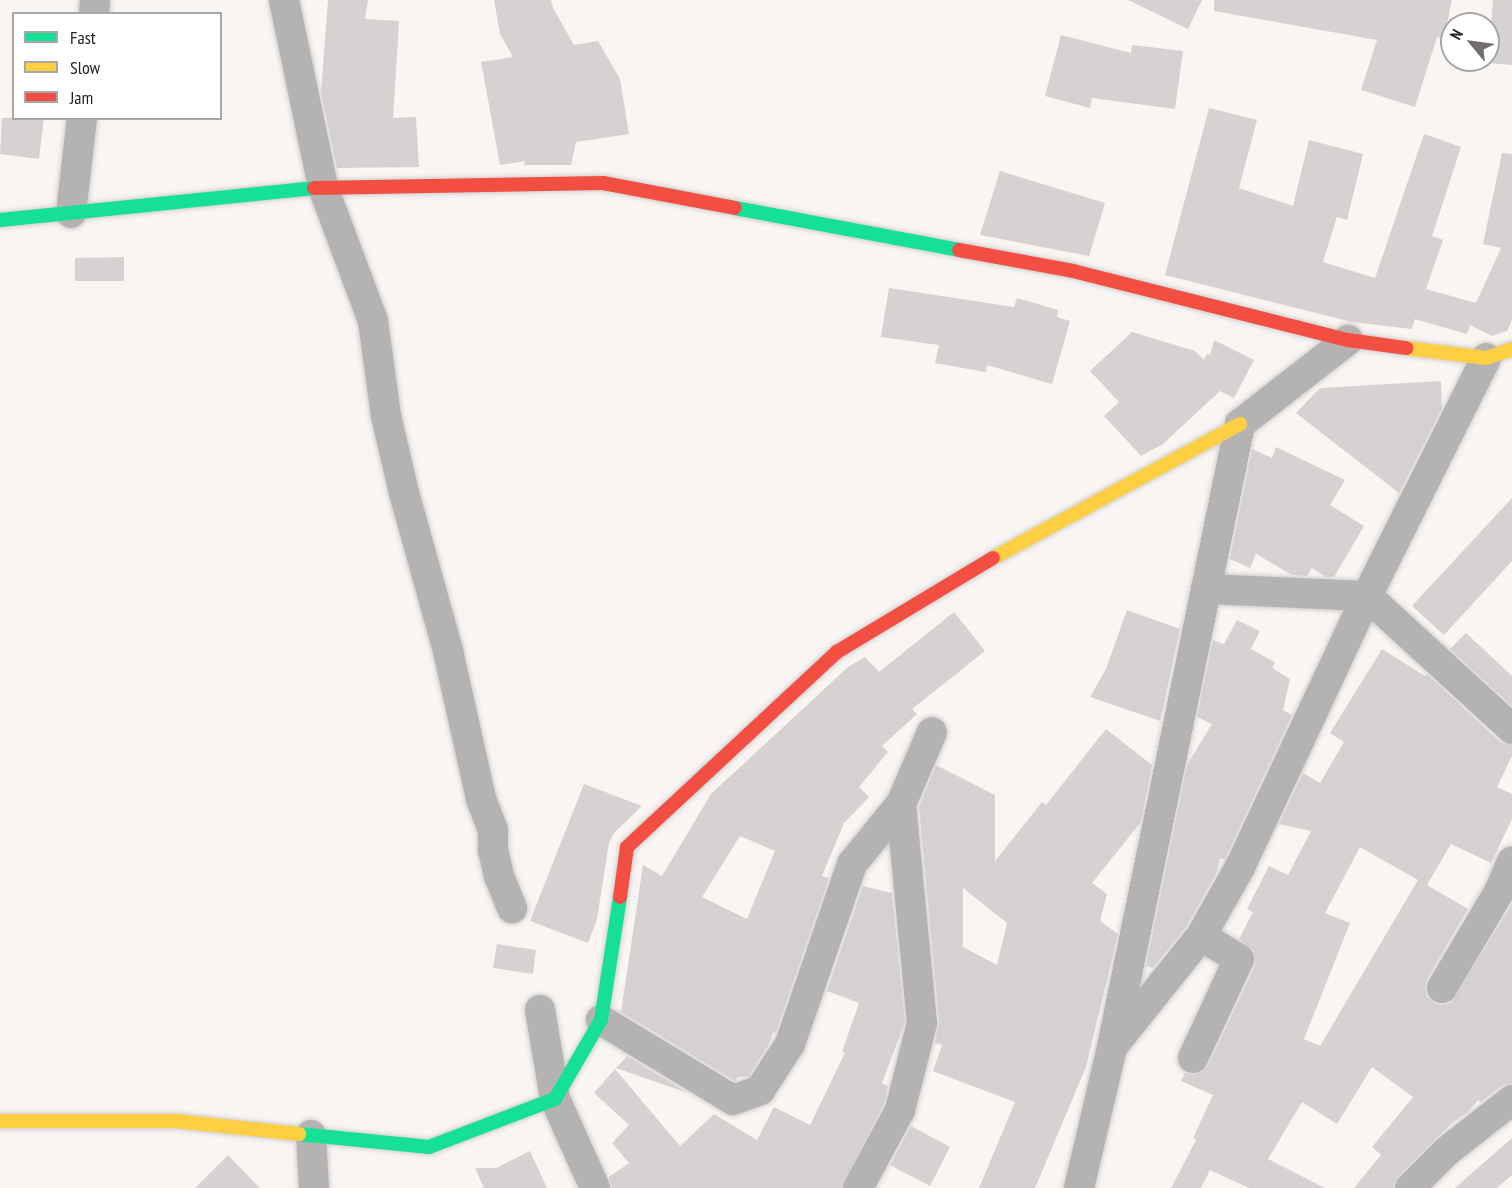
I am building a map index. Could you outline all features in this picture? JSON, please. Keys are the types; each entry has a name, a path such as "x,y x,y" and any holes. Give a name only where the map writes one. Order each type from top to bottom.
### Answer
{"street":[{"path":"284,0 323,187 373,321 386,416 448,651 481,799 493,830 493,850 499,876 512,908"},
{"path":"71,213 82,120"},
{"path":"0,220 323,187 603,183 1073,271 1348,340 1499,354 1367,596 1240,867 1201,936 1112,1047"},
{"path":"0,1121 175,1121 429,1147 555,1099 601,1020 627,847 837,652 1010,548 1240,424 1348,340"},
{"path":"1079,1188 1112,1047 1240,424"},
{"path":"1206,589 1367,596 1512,729"},
{"path":"601,1020 733,1100 760,1090 790,1044 852,864 901,804 932,732"},
{"path":"858,1188 900,1110 922,1023 901,804"},
{"path":"1442,988 1499,892 1512,862"},
{"path":"1193,1058 1239,959 1201,936"},
{"path":"540,1010 555,1099 589,1186"},
{"path":"1410,1188 1447,1151 1512,1100"},
{"path":"311,1135 314,1188"}],"building":[{"path":"328,0 368,0 365,19 399,21 393,118 416,117 419,167 337,168 321,93"},
{"path":"494,0 551,0 553,8 574,45 598,41 620,79 629,134 576,142 571,165 524,165 525,161 500,165 481,62 513,57 500,34"},
{"path":"1128,0 1202,0 1188,29"},
{"path":"1214,0 1452,0 1449,12 1440,12 1440,37 1437,37 1415,107 1361,90 1377,40 1214,11"},
{"path":"1493,0 1512,0 1512,65 1500,64 1500,12 1492,12"},
{"path":"1061,35 1131,53 1132,45 1183,51 1175,109 1092,98 1090,108 1045,96"},
{"path":"1209,108 1257,120 1239,188 1293,206 1309,140 1363,154 1347,220 1337,217 1323,262 1375,278 1424,134 1461,147 1432,236 1443,240 1426,289 1476,303 1501,248 1483,244 1502,153 1512,154 1512,320 1507,331 1492,336 1470,325 1467,334 1415,319 1412,329 1352,322 1165,275"},
{"path":"2,118 44,120 39,159 0,154"},
{"path":"1000,171 1105,203 1089,256 980,235"},
{"path":"124,257 124,281 75,281 75,258"},
{"path":"889,288 1014,307 1017,298 1058,310 1057,317 1070,321 1052,384 987,365 986,372 935,363 939,345 881,337"},
{"path":"1132,332 1195,351 1204,360 1207,354 1210,355 1214,340 1254,360 1234,398 1220,391 1163,444 1141,456 1104,416 1119,402 1090,371"},
{"path":"1441,381 1442,408 1399,493 1296,413 1320,388"},
{"path":"1276,447 1345,480 1330,505 1364,526 1334,577 1326,577 1312,568 1307,576 1292,575 1256,554 1250,568 1230,559 1252,449 1272,458"},
{"path":"1512,498 1512,561 1444,635 1412,606"},
{"path":"1127,610 1180,629 1160,721 1090,697 1106,669"},
{"path":"954,612 985,651 912,709 917,714 882,746 888,752 859,787 869,797 844,823 822,876 829,878 776,1032 774,1031 769,1044 749,1076 738,1077 735,1081 621,1012 643,865 662,876 711,794 848,667 865,657 879,672","holes":["740,836 775,851 747,919 702,897"]},
{"path":"1237,620 1260,631 1251,649 1275,662 1272,668 1290,679 1283,710 1292,715 1225,859 1220,859 1216,874 1186,927 1153,968 1146,966 1187,765 1212,724 1197,717 1213,640 1224,644"},
{"path":"1466,633 1512,676 1512,706 1450,649"},
{"path":"1382,649 1425,676 1427,674 1500,742 1512,746 1512,756 1497,787 1512,794 1512,819 1491,863 1451,844 1427,885 1468,909 1427,979 1425,988 1427,997 1434,1003 1442,1005 1451,1003 1512,904 1512,1083 1501,1086 1481,1102 1478,1100 1467,1113 1453,1122 1398,1176 1393,1188 1354,1188 1381,1155 1372,1147 1413,1097 1372,1067 1337,1124 1302,1102 1268,1159 1325,1188 1249,1188 1210,1170 1201,1188 1171,1188 1196,1140 1193,1138 1213,1095 1181,1081 1185,1073 1195,1075 1208,1066 1255,966 1254,951 1239,939 1253,912 1247,909 1269,866 1288,875 1311,831 1279,824 1303,773 1320,783 1344,742 1330,733","holes":["1360,847 1418,880 1320,1046 1304,1039 1350,923 1325,913"]},
{"path":"1106,729 1152,765 1141,822 1092,883 1107,894 1100,921 1118,934 1086,1067 1035,1188 979,1188 1015,1102 933,1071 942,1045 935,1043 939,1021 919,807 936,765 995,795 995,861 1042,802 1046,805","holes":["963,888 1007,923 997,965 963,947"]},
{"path":"584,784 642,806 614,833 609,843 597,919 588,943 530,921"},
{"path":"863,886 892,893 905,1022 882,1083 888,1086 884,1104 841,1188 612,1188 609,1177 629,1163 612,1143 629,1125 594,1093 615,1069 680,1146 714,1114 757,1140 774,1107 810,1125 845,1053 842,1052 859,1003 827,991"},
{"path":"497,944 536,950 533,974 493,968"},
{"path":"627,1056 688,1093 616,1068"},
{"path":"911,1126 950,1147 930,1186 890,1165"},
{"path":"1512,1138 1512,1175 1497,1188 1455,1188"},
{"path":"530,1151 547,1188 484,1188 475,1168 496,1168"},
{"path":"228,1155 260,1188 195,1188"}],"traffic: fast":[{"path":"0,220 314,188"},
{"path":"735,208 959,250"},
{"path":"299,1134 429,1147 555,1099 601,1020 620,897"}],"traffic: slow":[{"path":"1406,348 1486,358 1512,349"},
{"path":"993,558 1240,424"},
{"path":"0,1121 175,1121 299,1134"}],"traffic: jam":[{"path":"314,188 603,183 735,208"},
{"path":"959,250 1073,271 1348,340 1406,348"},
{"path":"620,897 627,847 837,652 993,558"}]}
